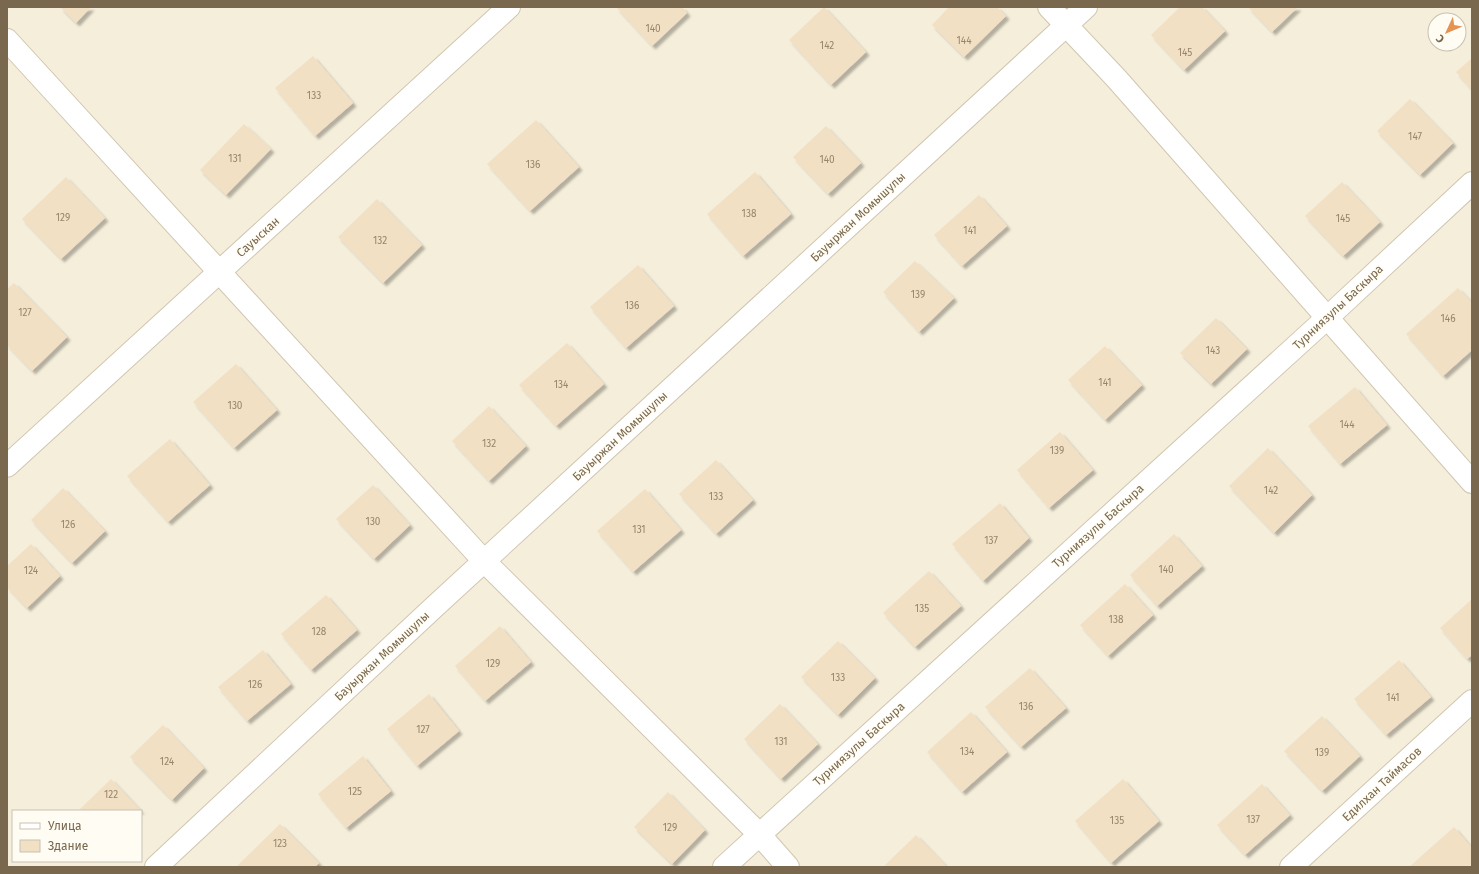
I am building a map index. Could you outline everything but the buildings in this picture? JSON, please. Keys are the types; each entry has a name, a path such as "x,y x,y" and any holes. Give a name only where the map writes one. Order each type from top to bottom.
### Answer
{"street":[{"name":"Сауыскан","path":"7,466 509,7"},
{"path":"1049,7 1116,78 1472,482"},
{"name":"Бауыржан Момышулы","path":"156,867 484,561 1086,7"},
{"path":"7,40 484,561 759,834 788,867"},
{"name":"Турниязулы Баскыра","path":"724,867 1327,318 1472,183"},
{"name":"Едилхан Таймасов","path":"1291,867 1472,701"}],"shaded area":[{"path":"7,7 1472,7 1472,867 7,867"}]}
